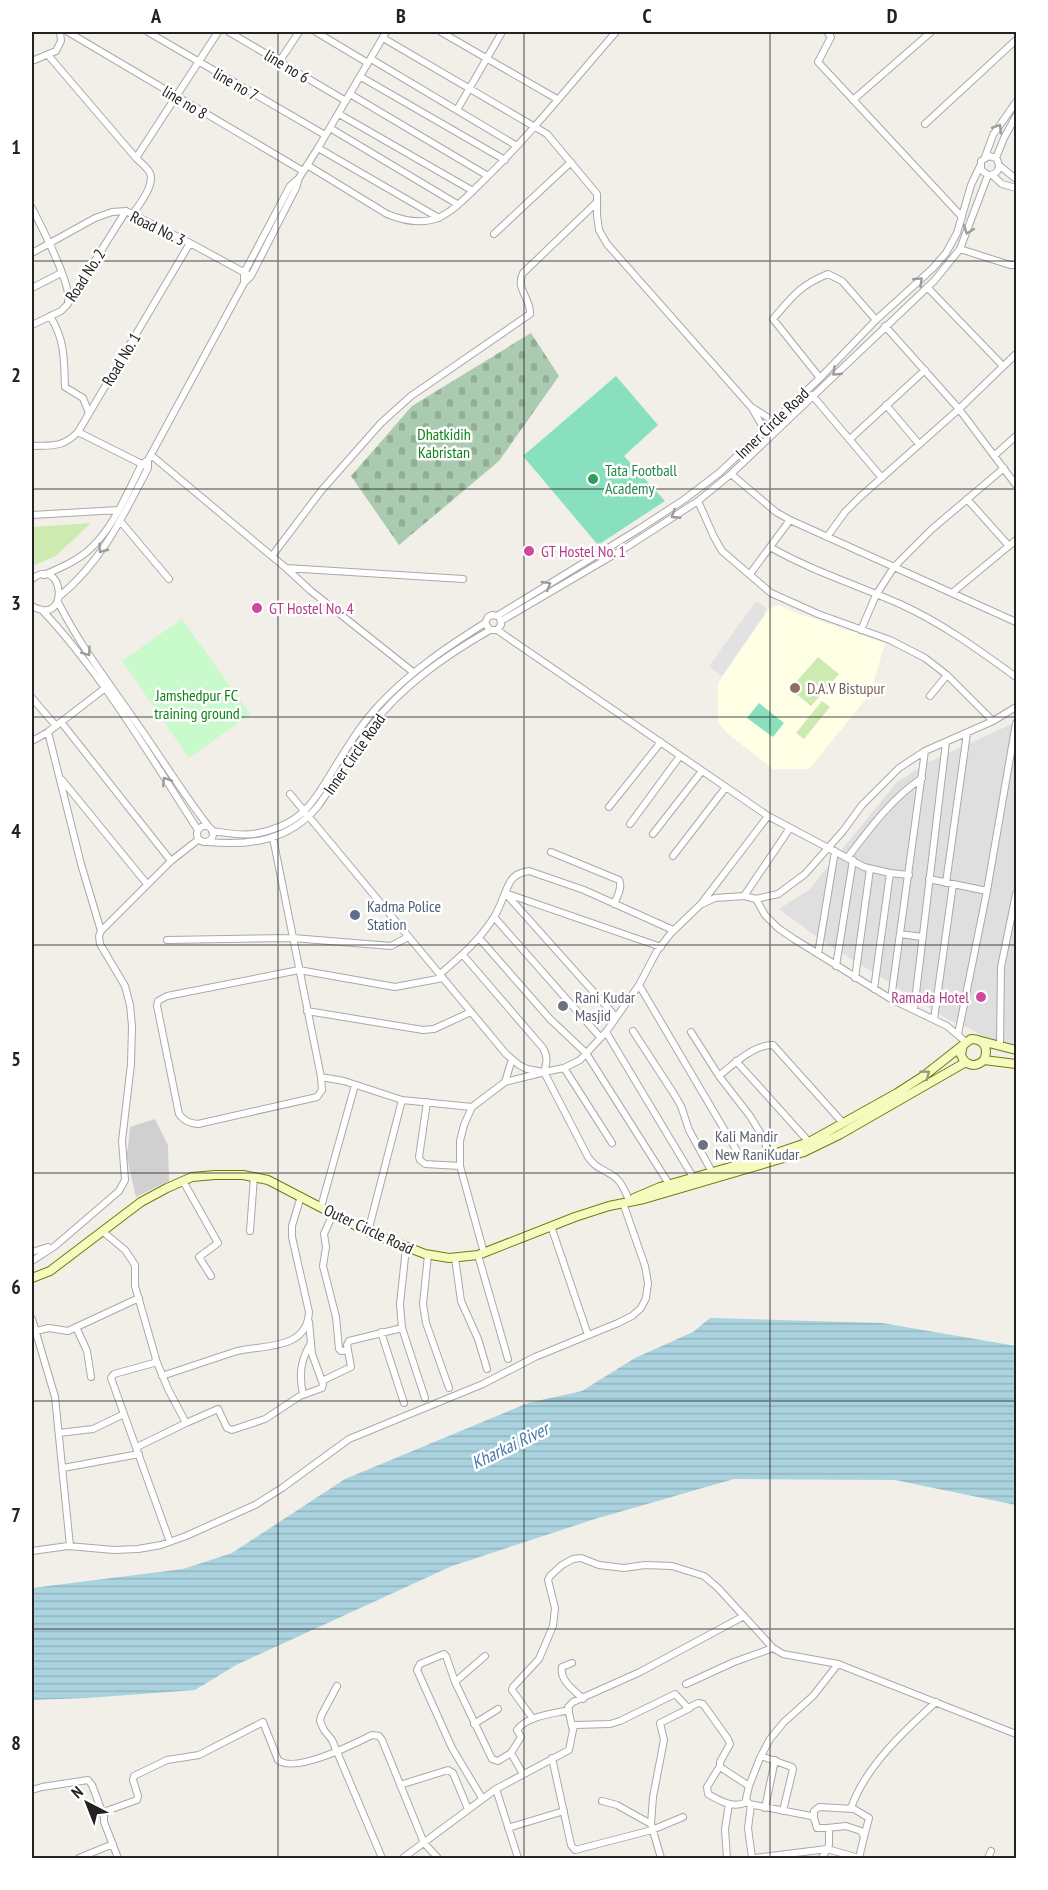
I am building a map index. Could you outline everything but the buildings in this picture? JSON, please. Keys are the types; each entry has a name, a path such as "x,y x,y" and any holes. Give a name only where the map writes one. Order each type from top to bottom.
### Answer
{"main road":[{"path":"626,1201 646,1191 809,1142 914,1083 964,1043 976,1039 1017,1050"},
{"path":"964,1043 961,1054 966,1062 976,1065 984,1060 987,1053 986,1046 981,1041"},
{"path":"984,1060 1017,1064"},
{"name":"Outer Circle Road","path":"32,1278 50,1271 141,1202 192,1177 215,1175 243,1174 268,1180 368,1232 428,1255 455,1258 481,1254 551,1226 626,1201 644,1199 804,1152 966,1062"}],"street":[{"path":"32,61 56,51 61,41 60,32"},
{"name":"line no 8","path":"68,32 176,97 387,214 401,220 415,222 439,218"},
{"name":"line no 7","path":"148,32 326,135"},
{"path":"48,56 136,158 218,32"},
{"name":"line no 6","path":"228,32 346,101"},
{"path":"279,62 299,32"},
{"path":"316,32 517,146"},
{"path":"32,579 72,561 101,537 147,462 247,274 296,189 299,178 386,32"},
{"path":"441,32 557,99"},
{"path":"456,110 502,32"},
{"path":"318,148 439,218 505,160 616,32"},
{"path":"827,32 831,37 818,62 962,217"},
{"path":"853,100 931,32"},
{"path":"382,38 547,134 597,194 599,230 608,244 752,408 764,430 770,436"},
{"path":"925,124 1017,40"},
{"path":"361,77 505,160"},
{"path":"350,93 488,176"},
{"name":"Inner Circle Road","path":"499,619 685,499 719,473 926,275 946,253 957,233 971,185 993,135 1017,102"},
{"path":"339,114 473,190"},
{"path":"996,158 1017,116"},
{"path":"330,128 457,204"},
{"path":"985,157 993,156 1000,166 1017,178"},
{"name":"Road No. 2","path":"32,325 61,311 67,305 149,188 150,174 136,158"},
{"path":"494,234 571,162"},
{"path":"980,166 981,170 1002,184 1017,188"},
{"name":"Inner Circle Road","path":"499,619 627,547 698,501 730,474 949,264 960,249 990,175 996,173 1000,166"},
{"path":"272,556 327,484 381,423 411,396 530,314 530,308 521,288 520,280 523,273 598,202"},
{"path":"32,208 50,243 68,288 67,305"},
{"name":"Road No. 3","path":"32,253 95,218 112,212 130,213 247,274"},
{"name":"Road No. 1","path":"78,432 190,243"},
{"path":"960,249 1010,265 1017,265"},
{"path":"32,288 61,273"},
{"path":"820,378 773,319 796,292 811,281 828,274 842,280 876,321"},
{"path":"927,287 1003,366"},
{"path":"50,316 60,331 64,354 64,387 83,398 89,413"},
{"path":"885,326 959,409 1017,485"},
{"path":"827,537 845,512 1017,354"},
{"path":"850,439 926,370"},
{"path":"812,395 882,478"},
{"path":"886,405 919,444"},
{"path":"752,408 780,427"},
{"path":"32,446 58,446 69,441 78,432 147,462 272,556 311,591 413,672"},
{"path":"995,455 1017,436"},
{"path":"32,607 42,610 51,608 82,575 121,522 147,462"},
{"path":"861,630 876,595 894,567 932,529 1004,468"},
{"path":"730,474 768,506 790,520 1017,622"},
{"path":"966,499 1009,546"},
{"path":"698,501 722,551 776,596 910,650 930,661 993,721"},
{"path":"32,515 118,510"},
{"path":"750,574 790,520"},
{"path":"121,522 169,579"},
{"path":"952,593 1017,540"},
{"path":"770,547 817,572 900,604 949,630 1017,677"},
{"path":"286,568 463,579"},
{"path":"44,574 53,578 59,586 59,599 81,644 184,794 211,829 211,839 207,842 198,839"},
{"path":"42,610 64,635 145,748 198,830 198,839"},
{"path":"493,630 501,625 499,619 492,615 485,623 493,630 768,816 870,868 909,875"},
{"name":"Inner Circle Road","path":"211,829 242,834 266,831 306,814 370,716 413,672 485,623"},
{"name":"Inner Circle Road","path":"207,842 235,843 273,837 297,826 334,784 369,729 391,704 446,656 493,630"},
{"path":"930,696 947,675"},
{"path":"32,741 48,732 104,689"},
{"path":"32,698 34,705 58,724 171,861"},
{"path":"700,905 715,898 744,896 756,899 778,894 805,874 843,831 862,805 899,768 925,751 993,721 1017,707"},
{"path":"958,1034 987,891 1017,723"},
{"path":"48,732 81,864 101,931"},
{"path":"934,1019 967,733"},
{"path":"609,807 661,742"},
{"path":"914,1010 946,742"},
{"path":"891,999 925,751"},
{"path":"630,824 680,756"},
{"path":"653,834 702,771"},
{"path":"60,778 147,884"},
{"path":"836,966 850,859 884,810 897,796 922,778"},
{"path":"674,856 726,787"},
{"path":"290,794 512,1059 527,1069 544,1072"},
{"path":"508,1359 460,1166 460,1141 472,1107 505,1082 564,1068 580,1060 606,1032 673,930 700,905 768,816"},
{"path":"198,830 205,826 211,829"},
{"path":"744,896 790,828"},
{"path":"273,837 293,938 299,970 307,1011 321,1077 322,1090 317,1097 198,1124 190,1123 183,1120 179,1114 157,1006 158,1001 167,996 299,970 394,987 441,976 479,938 494,917 514,876 521,872 529,871 584,890 673,930"},
{"path":"32,1262 55,1246 119,1191 125,1180 122,1141 131,1064 130,1005 125,986 100,944 99,936 101,931 147,884 198,839"},
{"path":"818,954 835,851"},
{"path":"551,852 619,880 621,887 614,904"},
{"path":"855,978 870,868"},
{"path":"874,989 890,873"},
{"path":"928,879 987,891"},
{"path":"505,893 661,947"},
{"path":"505,893 616,1017"},
{"path":"1000,1045 1001,968 1017,894"},
{"path":"756,899 765,915 778,928 855,978 891,999 934,1019 958,1034 964,1043"},
{"path":"494,917 600,1037"},
{"path":"900,934 922,937"},
{"path":"167,940 293,938 391,946 408,937"},
{"path":"479,938 550,1019 586,1053 669,1184"},
{"path":"32,1551 70,1546 97,1549 138,1549 170,1542 230,1518 255,1505 350,1439 506,1374 535,1357 618,1323 632,1316 640,1308 646,1298 648,1283 645,1266 626,1201 616,1178 594,1165 544,1072 547,1055 543,1048 463,955"},
{"path":"639,985 744,1163"},
{"path":"307,1011 423,1030 434,1029 471,1012"},
{"path":"633,1031 681,1106 692,1136 712,1172"},
{"path":"606,1032 693,1177"},
{"path":"691,1032 719,1076 750,1116 770,1155"},
{"path":"719,1076 736,1061 765,1046 773,1045 843,1123"},
{"path":"505,1082 512,1059"},
{"path":"736,1061 809,1142"},
{"path":"564,1068 612,1143"},
{"path":"321,1077 402,1100 472,1107"},
{"path":"321,1207 355,1085"},
{"path":"368,1232 402,1100"},
{"path":"427,1102 420,1160 425,1164 460,1166"},
{"path":"250,1231 254,1177"},
{"path":"183,1181 218,1243 199,1257 211,1276"},
{"path":"137,1447 218,1409 228,1428 232,1430 265,1419 303,1395 322,1388 323,1385 312,1354 309,1312 292,1237 292,1226 301,1196"},
{"path":"333,1214 324,1238 326,1247 324,1271 336,1317 339,1349 348,1350"},
{"path":"551,1226 588,1335"},
{"path":"102,1231 131,1257 135,1265 134,1278 138,1298 156,1359 186,1423"},
{"path":"32,1252 55,1246"},
{"path":"406,1248 400,1304 402,1328 425,1398"},
{"path":"428,1255 423,1304 426,1323 449,1388"},
{"path":"455,1258 461,1301 478,1339 487,1369"},
{"path":"33,1331 49,1328 63,1331 76,1327 138,1298"},
{"path":"162,1376 236,1352 279,1346 296,1336 309,1318"},
{"path":"32,1319 33,1331 52,1385 70,1546"},
{"path":"76,1327 87,1351 91,1377"},
{"path":"321,1381 351,1367 347,1342 351,1339 402,1328"},
{"path":"381,1332 404,1403"},
{"path":"303,1395 300,1371 311,1343"},
{"path":"156,1359 153,1363 111,1376 170,1542"},
{"path":"59,1433 93,1429 124,1414"},
{"path":"63,1468 139,1454"},
{"path":"533,1719 512,1690 539,1659 553,1626 555,1608 548,1580 550,1576 568,1561 581,1558 599,1565 624,1569 645,1565 672,1566 704,1576 718,1588 772,1648 783,1654 838,1664 1017,1734"},
{"path":"403,1858 482,1798 566,1752 570,1748 572,1727 570,1704 640,1672 744,1616"},
{"path":"686,1684 772,1648"},
{"path":"482,1798 452,1748 417,1670 418,1667 423,1662 444,1654 446,1656 474,1724 492,1759 498,1761 512,1753 521,1737 517,1730 521,1725 533,1719 569,1710"},
{"path":"455,1682 484,1656"},
{"path":"572,1663 562,1667 561,1672 567,1684 583,1699"},
{"path":"838,1664 813,1696 784,1722 770,1739 749,1786 748,1828 754,1858 827,1849 859,1858 869,1818 851,1808 819,1807 814,1811 817,1828 852,1827 861,1831 864,1837"},
{"path":"337,1686 320,1721 337,1752 382,1858"},
{"path":"572,1727 578,1724 600,1725 620,1721 673,1695 677,1695 690,1708"},
{"path":"851,1808 873,1769 915,1721 936,1702"},
{"path":"661,1858 652,1827 653,1797 664,1740 660,1723 698,1703 703,1704 729,1741 720,1766 707,1787 710,1795 736,1806 749,1804 814,1818"},
{"path":"474,1724 498,1709"},
{"path":"104,1818 104,1814 109,1810 137,1800 133,1780 136,1775 167,1760 199,1755 262,1722 265,1723 278,1760 283,1763 337,1752 372,1735 379,1736 424,1843 438,1858"},
{"path":"512,1753 523,1774"},
{"path":"761,1756 794,1769 783,1811"},
{"path":"552,1758 571,1845 575,1850 683,1816"},
{"path":"765,1808 775,1760"},
{"path":"720,1766 722,1770 749,1786"},
{"path":"400,1785 448,1770 453,1773 468,1809"},
{"path":"32,1790 88,1780 92,1785 117,1858"},
{"path":"496,1789 518,1858"},
{"path":"602,1801 617,1805 652,1827"},
{"path":"727,1858 725,1829 729,1804"},
{"path":"508,1828 564,1811"},
{"path":"822,1858 827,1849 829,1832 826,1828"},
{"path":"79,1858 112,1844"}],"shaded area":[{"path":"756,601 766,608 764,615 722,676 709,666"},
{"name":"D.A.V Bistupur","path":"779,605 885,643 870,694 809,769 773,769 727,733 718,722 718,683 769,609"},
{"path":"1016,722 1016,1044 995,1045 973,1030 949,1020 821,940 779,909 809,890 897,782 931,761"},
{"path":"155,1119 168,1145 169,1181 136,1197 126,1154 130,1127"}],"green space":[{"name":"Dhatkidih Kabristan","path":"531,333 559,376 499,461 399,545 351,476 412,406"},
{"name":"Tata Football Academy","path":"616,376 658,425 624,456 665,501 598,545 523,456"},
{"path":"91,523 56,556 32,566 32,527"},
{"name":"Jamshedpur FC training ground","path":"182,619 250,714 189,758 122,661"},
{"path":"818,657 839,674 811,706 790,689"},
{"path":"822,701 830,707 804,739 796,733"},
{"path":"759,703 784,723 773,737 747,718"}],"water":[{"name":"Kharkai River","path":"710,1318 882,1323 1016,1346 1016,1505 895,1480 734,1479 595,1519 452,1566 236,1665 195,1690 32,1700 32,1588 183,1569 232,1553 345,1479 528,1403 582,1391 635,1358 693,1332"}],"place":[{"name":"Tata Football Academy","path":"593,479"},
{"name":"GT Hostel No. 1","path":"529,551"},
{"name":"GT Hostel No. 4","path":"257,608"},
{"name":"D.A.V Bistupur","path":"795,688"},
{"name":"Kadma Police Station","path":"355,915"},
{"name":"Ramada Hotel","path":"981,997"},
{"name":"Rani Kudar Masjid","path":"563,1006"},
{"name":"Kali Mandir New RaniKudar","path":"703,1145"}]}
